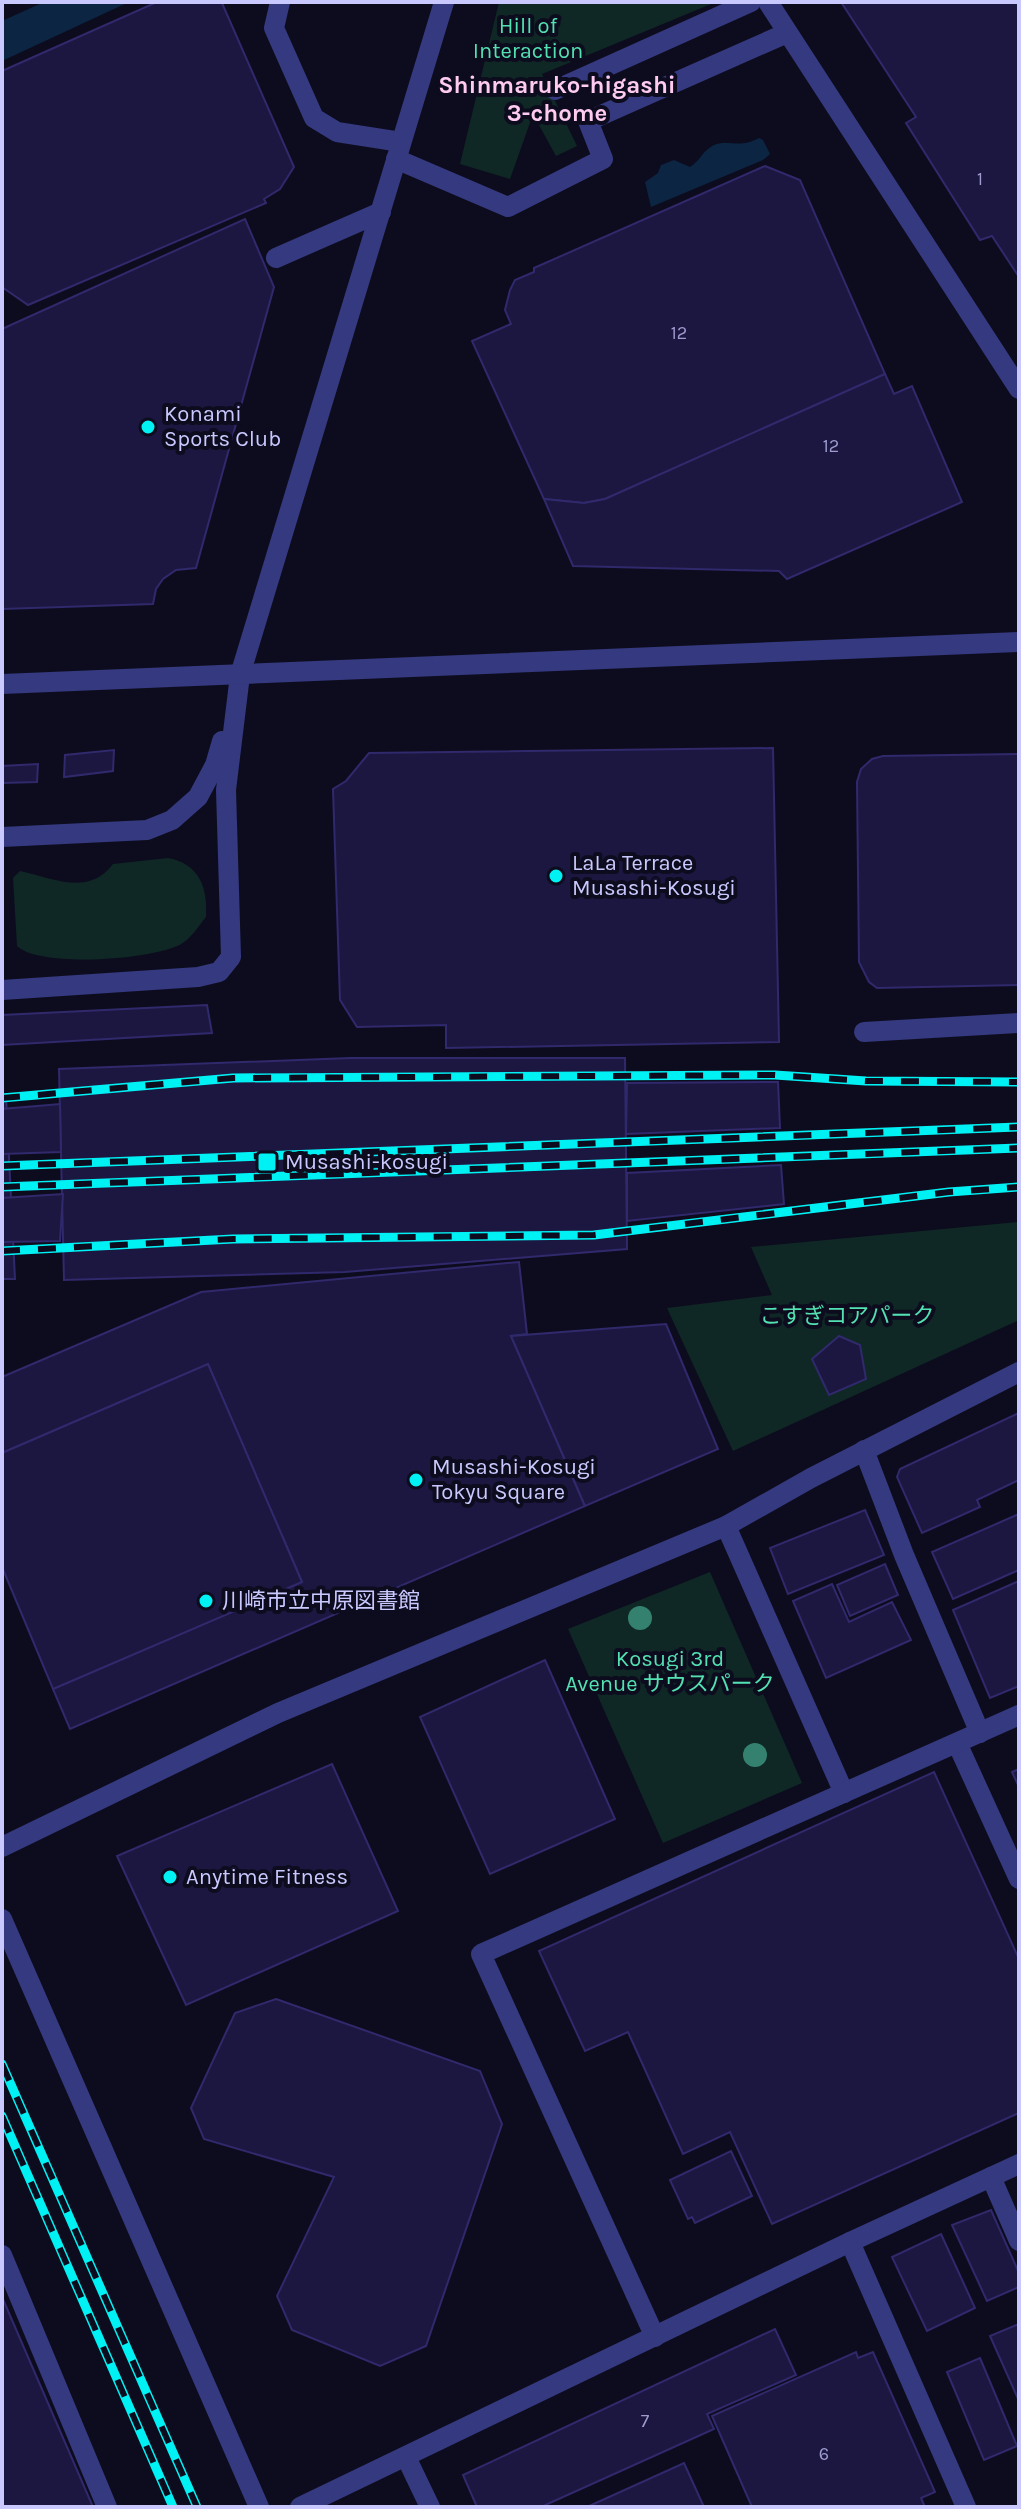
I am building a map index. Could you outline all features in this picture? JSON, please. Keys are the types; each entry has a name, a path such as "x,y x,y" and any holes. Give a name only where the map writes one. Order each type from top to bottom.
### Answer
{"street":[{"path":"280,2 274,28 314,118 337,132 399,151 508,207 603,159 588,121 787,33"},
{"path":"2,837 147,830 172,820 198,797 215,765 444,2"},
{"path":"555,90 751,2"},
{"path":"768,2 1019,389"},
{"path":"276,258 381,212"},
{"path":"2,684 1019,642"},
{"path":"2,990 198,977 219,972 231,957 226,790 240,675"},
{"path":"864,1032 1019,1023"},
{"path":"2,1847 278,1713 726,1526 864,1450 1019,1372"},
{"path":"864,1450 904,1555 980,1733"},
{"path":"726,1526 844,1793"},
{"path":"655,2337 481,1954 1019,1715"},
{"path":"957,1743 1019,1879"},
{"path":"2,1919 259,2507"},
{"path":"300,2507 1019,2164"},
{"path":"991,2177 1019,2241"},
{"path":"850,2242 966,2507"},
{"path":"2,2255 107,2507"},
{"path":"406,2457 430,2507"}],"green space":[{"name":"Hill of Interaction","path":"499,2 716,2 542,74 577,146 556,156 533,114 510,179 460,164"},
{"path":"168,858 194,871 205,896 206,917 181,944 147,954 97,959 48,957 29,953 17,946 13,878 20,871 57,881 81,883 93,880 113,864"},
{"name":"こすぎコアパーク","path":"1019,1222 1019,1320 733,1451 667,1308 772,1295 751,1247"},
{"name":"Kosugi 3rd Avenue サウスパーク","path":"710,1572 802,1783 663,1843 568,1629"}],"water":[{"path":"44,2 129,2 2,61 2,21"},
{"path":"759,138 770,154 763,160 651,207 645,182 658,173 661,165 674,160 690,167 714,145 746,143"}],"building":[{"path":"157,2 222,3 294,167 280,189 264,199 266,203 28,305 2,287 2,71"},
{"path":"841,2 1019,2 1019,277 992,236 980,240 906,123 916,117"},
{"path":"765,166 800,180 885,374 605,499 584,503 544,499 472,341 511,324 505,310 510,290 515,280 534,272 534,268"},
{"path":"245,219 274,287 196,568 176,570 163,579 156,589 153,604 2,609 2,329"},
{"path":"885,374 894,394 912,386 962,502 787,579 779,571 573,566 544,499 584,503 605,499"},
{"name":"LaLa Terrace Musashi-Kosugi","path":"773,748 779,1042 446,1048 446,1025 357,1027 340,1000 333,789 346,781 369,753"},
{"path":"114,750 113,771 64,777 65,755"},
{"path":"1019,754 1019,985 877,988 869,982 859,962 857,782 861,769 872,759 883,756"},
{"path":"38,764 37,782 2,783 2,766"},
{"path":"207,1005 212,1033 2,1045 2,1015"},
{"path":"350,1058 625,1058 627,1249 345,1272 64,1280 59,1069"},
{"path":"778,1082 780,1128 626,1134 627,1083"},
{"path":"2,1097 6,1097 15,1279 2,1279"},
{"path":"60,1104 61,1152 2,1154 2,1109"},
{"path":"781,1165 784,1204 627,1221 627,1173"},
{"path":"63,1194 60,1241 2,1242 2,1198"},
{"name":"Musashi-Kosugi Tokyu Square","path":"519,1262 527,1334 511,1336 585,1506 70,1729 53,1689 302,1582 208,1364 2,1453 2,1377 201,1292"},
{"path":"666,1324 718,1449 585,1506 511,1336"},
{"path":"839,1336 860,1345 866,1379 829,1395 812,1359"},
{"path":"208,1364 302,1582 53,1689 2,1567 2,1453"},
{"path":"1019,1413 1019,1480 977,1500 980,1507 922,1533 897,1477 900,1469"},
{"path":"865,1510 884,1555 788,1594 770,1548"},
{"path":"1019,1514 1019,1570 953,1599 932,1552"},
{"path":"885,1564 898,1595 850,1616 837,1585"},
{"path":"1019,1581 1019,1686 990,1698 953,1610"},
{"path":"832,1584 849,1622 892,1602 911,1640 826,1678 793,1601"},
{"path":"545,1660 615,1819 490,1874 420,1717"},
{"path":"332,1764 398,1911 186,2005 117,1856"},
{"path":"1019,1769 1019,1787 1012,1772"},
{"path":"934,1772 1019,1959 1019,2113 772,2224 730,2132 683,2154 628,2032 585,2051 539,1951"},
{"path":"276,1999 480,2071 502,2124 426,2346 380,2366 292,2330 277,2296 334,2177 204,2139 191,2108 235,2013"},
{"path":"731,2151 752,2196 695,2223 692,2217 688,2219 670,2180"},
{"path":"991,2210 1019,2273 1019,2287 987,2301 952,2225"},
{"path":"941,2234 975,2308 927,2331 892,2257"},
{"path":"2,2297 93,2507 2,2507"},
{"path":"1019,2324 1019,2401 990,2336"},
{"path":"775,2329 796,2375 707,2414 714,2429 541,2507 477,2507 463,2475"},
{"path":"856,2352 858,2358 873,2352 935,2492 921,2498 925,2507 752,2507 712,2416"},
{"path":"980,2358 1017,2446 984,2460 947,2372"},
{"path":"684,2463 704,2507 587,2507"}],"railway":[{"path":"2,1098 233,1078 775,1075 866,1081 1019,1082"},
{"path":"2,1166 1019,1127"},
{"path":"2,1187 1019,1148"},
{"path":"2,1251 233,1239 594,1235 949,1192 1019,1187"},
{"path":"2,2064 197,2507"},
{"path":"2,2116 173,2507"}],"place":[{"name":"Konami Sports Club","path":"148,427"},
{"name":"LaLa Terrace Musashi-Kosugi","path":"556,876"},
{"name":"Musashi-kosugi","path":"267,1162"},
{"name":"Musashi-Kosugi Tokyu Square","path":"416,1480"},
{"name":"川崎市立中原図書館","path":"206,1601"},
{"name":"Anytime Fitness","path":"170,1877"}],"district":[{"name":"Shinmaruko-higashi 3-chome","path":"557,99"}]}
